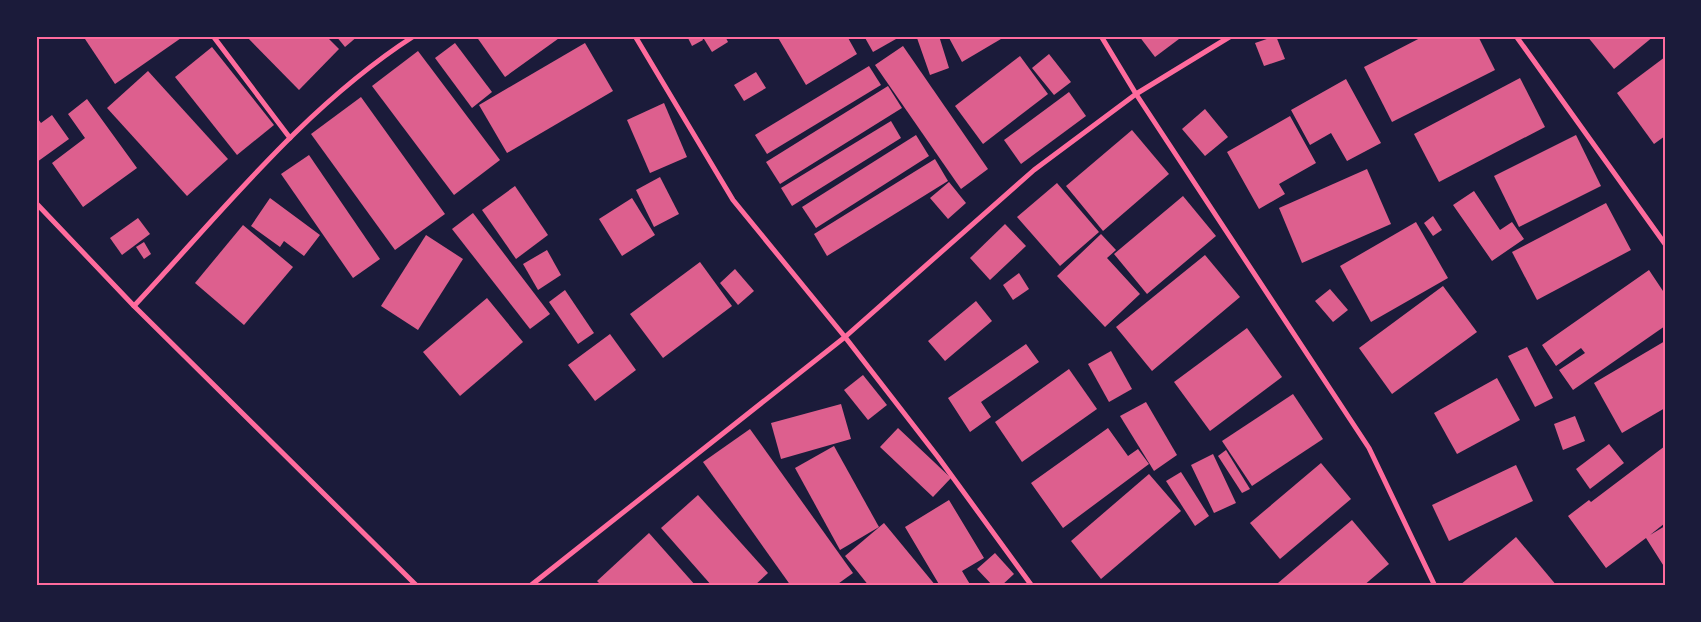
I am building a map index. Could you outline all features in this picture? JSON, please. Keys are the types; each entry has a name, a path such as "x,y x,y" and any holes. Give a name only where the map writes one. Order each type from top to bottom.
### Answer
{"street":[{"path":"212,36 290,138"},
{"path":"134,306 319,108 368,67 414,36"},
{"path":"635,36 733,200 845,337 938,457 1031,585"},
{"path":"1101,36 1136,94 1369,448 1435,586"},
{"path":"530,586 845,337 1034,170 1136,94 1232,36"},
{"path":"1516,36 1665,244"},
{"path":"36,203 134,306 417,586"}],"building":[{"path":"83,36 184,36 115,84"},
{"path":"246,36 326,36 339,49 299,90"},
{"path":"336,36 358,36 345,47"},
{"path":"476,36 562,36 505,77"},
{"path":"687,36 701,36 703,40 692,46"},
{"path":"708,36 725,36 728,42 712,52 704,39"},
{"path":"777,36 847,36 857,54 806,85"},
{"path":"864,36 894,36 896,39 873,52"},
{"path":"939,36 949,68 930,75 917,38"},
{"path":"948,36 1006,36 962,62"},
{"path":"1139,36 1183,36 1155,57"},
{"path":"1276,36 1285,59 1264,66 1255,43"},
{"path":"1424,36 1478,36 1495,70 1392,122 1364,67"},
{"path":"1587,36 1654,36 1614,69"},
{"path":"455,43 492,92 472,108 435,58"},
{"path":"585,43 613,91 507,153 479,105"},
{"path":"903,46 988,169 961,189 875,65"},
{"path":"212,47 274,125 237,155 175,77"},
{"path":"418,51 500,160 454,195 372,86"},
{"path":"1049,54 1071,82 1054,95 1032,68"},
{"path":"1020,56 1048,94 983,144 955,106"},
{"path":"1665,57 1665,136 1654,144 1617,93"},
{"path":"869,66 881,85 767,154 755,135"},
{"path":"148,71 228,159 187,196 107,108"},
{"path":"756,72 766,88 744,101 734,85"},
{"path":"1520,78 1545,127 1439,182 1414,134"},
{"path":"1346,79 1381,143 1347,161 1331,133 1310,145 1291,110"},
{"path":"888,86 902,108 780,184 766,162"},
{"path":"1069,92 1086,116 1021,164 1004,140"},
{"path":"361,97 445,214 395,250 311,134"},
{"path":"87,99 137,168 83,207 52,163 85,138 68,114"},
{"path":"664,103 687,157 650,173 627,120"},
{"path":"1205,109 1228,137 1205,156 1182,129"},
{"path":"52,115 69,139 37,162 36,116 41,123"},
{"path":"1290,116 1316,163 1279,184 1285,194 1259,209 1227,152"},
{"path":"891,121 901,138 792,206 781,188"},
{"path":"1132,130 1169,174 1103,231 1066,186"},
{"path":"916,135 929,156 816,228 802,207"},
{"path":"1576,135 1601,186 1519,227 1494,176"},
{"path":"309,155 380,259 353,278 281,174"},
{"path":"935,159 948,181 827,256 814,234"},
{"path":"1367,169 1391,224 1302,263 1279,208"},
{"path":"660,177 679,214 654,227 636,190"},
{"path":"949,182 966,203 948,219 930,198"},
{"path":"1057,183 1099,232 1060,266 1017,217"},
{"path":"515,186 548,235 516,259 482,210"},
{"path":"1474,191 1500,230 1512,222 1524,239 1492,261 1453,205"},
{"path":"1183,196 1216,236 1147,294 1114,254"},
{"path":"270,198 320,235 304,256 284,241 280,247 251,226"},
{"path":"632,198 655,235 622,256 599,219"},
{"path":"1606,203 1631,250 1537,300 1512,252"},
{"path":"473,213 550,314 530,329 452,229"},
{"path":"1433,216 1442,230 1433,236 1424,223"},
{"path":"138,218 150,234 122,255 110,238"},
{"path":"1416,222 1448,278 1371,322 1340,266"},
{"path":"1005,224 1026,246 990,280 970,258"},
{"path":"243,225 293,267 244,325 195,283"},
{"path":"1101,234 1116,250 1107,258 1140,294 1105,327 1057,276"},
{"path":"426,235 463,259 418,330 381,306"},
{"path":"144,242 151,254 144,259 136,247"},
{"path":"547,250 561,275 538,290 523,264"},
{"path":"1205,255 1240,297 1152,371 1116,327"},
{"path":"700,262 732,306 663,358 630,314"},
{"path":"735,269 754,291 738,305 720,283"},
{"path":"1649,270 1665,294 1665,326 1573,390 1559,370 1585,353 1581,348 1556,366 1542,345"},
{"path":"1019,273 1029,289 1013,300 1003,285"},
{"path":"1443,286 1477,332 1392,394 1359,348"},
{"path":"1330,289 1348,310 1333,322 1315,301"},
{"path":"565,290 594,333 578,344 549,302"},
{"path":"487,298 523,342 460,396 423,352"},
{"path":"976,301 992,321 945,361 928,341"},
{"path":"1247,328 1282,377 1210,431 1174,382"},
{"path":"610,334 636,370 595,401 568,365"},
{"path":"1665,341 1665,408 1622,433 1594,383"},
{"path":"1026,344 1039,362 981,402 991,417 970,432 948,398"},
{"path":"1527,347 1553,398 1535,407 1508,356"},
{"path":"1111,351 1132,389 1109,402 1088,364"},
{"path":"1069,369 1097,409 1022,462 995,422"},
{"path":"863,375 887,405 868,420 844,390"},
{"path":"1497,378 1520,420 1457,454 1434,413"},
{"path":"1293,394 1323,439 1252,486 1222,441"},
{"path":"1146,402 1177,455 1154,471 1120,416"},
{"path":"841,404 851,439 781,459 771,423"},
{"path":"1575,416 1585,441 1563,450 1554,424"},
{"path":"898,428 951,478 933,497 880,447"},
{"path":"1108,428 1128,456 1138,449 1149,464 1063,528 1031,483"},
{"path":"750,429 853,573 835,586 791,586 703,462"},
{"path":"1609,444 1624,463 1590,489 1576,469"},
{"path":"834,446 879,527 840,550 795,468"},
{"path":"1665,446 1665,523 1650,535 1665,526 1665,568 1646,538 1606,568 1568,516 1589,500 1591,502"},
{"path":"1226,450 1250,489 1242,493 1218,456"},
{"path":"1213,454 1236,503 1214,513 1191,465"},
{"path":"1321,463 1351,499 1280,559 1250,523"},
{"path":"1516,465 1533,501 1449,541 1432,505"},
{"path":"1181,472 1209,516 1195,526 1166,481"},
{"path":"1149,474 1181,511 1101,579 1071,541"},
{"path":"698,495 768,573 754,586 712,586 661,528"},
{"path":"949,500 984,558 962,571 971,586 940,586 905,527"},
{"path":"1352,520 1389,564 1363,586 1280,586 1278,583"},
{"path":"884,523 936,586 869,586 845,556"},
{"path":"649,533 696,586 602,586 597,581"},
{"path":"1516,537 1557,586 1459,586"},
{"path":"995,553 1014,574 1001,586 993,586 977,569"}]}
